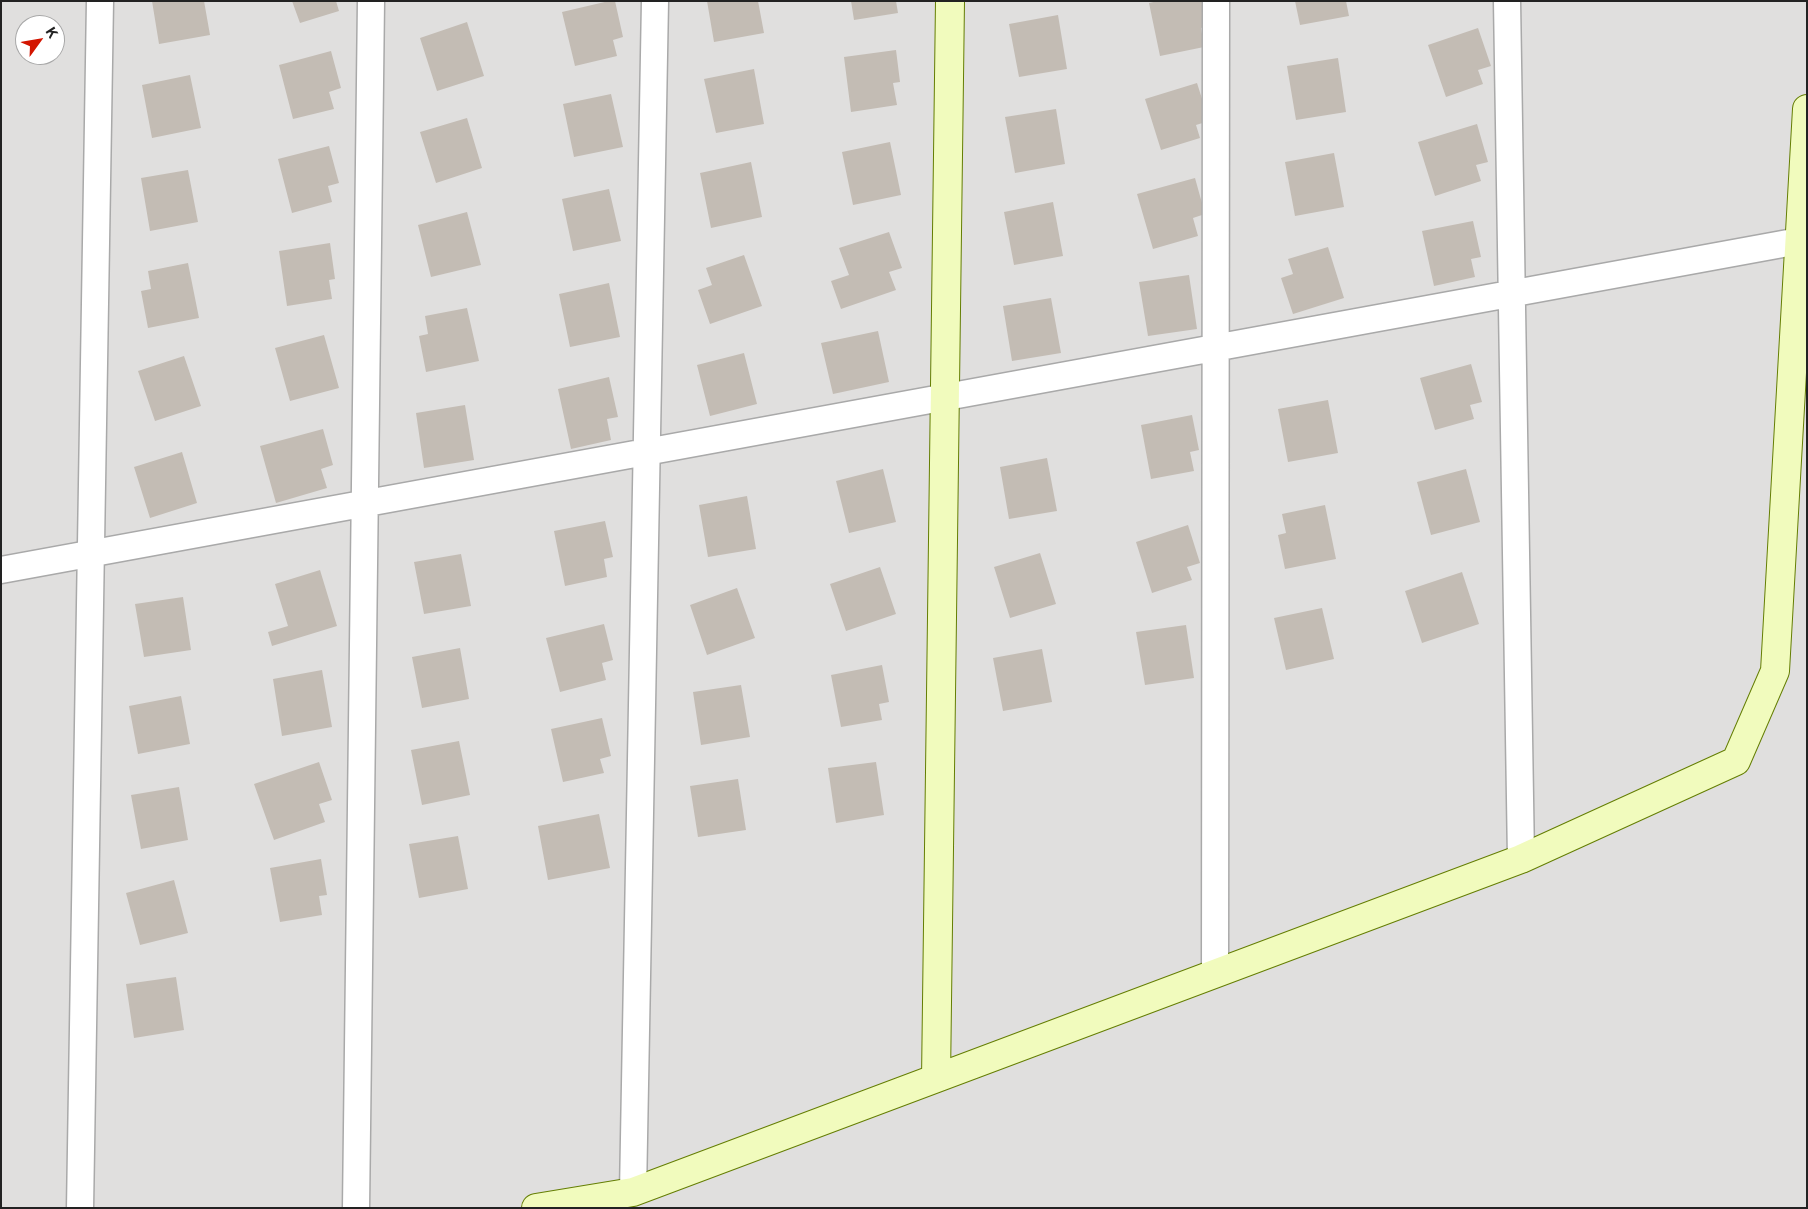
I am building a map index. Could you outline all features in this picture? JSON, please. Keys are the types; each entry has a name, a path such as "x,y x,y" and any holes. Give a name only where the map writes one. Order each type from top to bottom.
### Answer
{"street":[{"path":"80,1208 100,1"},
{"path":"356,1208 370,1"},
{"path":"633,1192 655,1"},
{"path":"936,1078 950,1"},
{"path":"1216,1 1216,973"},
{"path":"1507,1 1521,859"},
{"path":"536,1208 633,1192 1521,859 1736,761 1775,671 1807,109"},
{"path":"1,570 1799,241"}],"shaded area":[{"path":"1,1 1807,1 1807,1208 1,1208"}],"building":[{"path":"152,1 204,1 210,35 159,44"},
{"path":"292,1 336,1 339,11 300,23"},
{"path":"615,1 623,37 613,40 617,56 575,66 562,12"},
{"path":"707,1 758,1 764,33 714,42"},
{"path":"851,1 896,1 898,13 854,20"},
{"path":"1158,1 1203,1 1209,26 1201,28 1204,47 1160,56 1149,3"},
{"path":"1295,1 1346,1 1349,16 1300,25"},
{"path":"1058,15 1067,69 1019,77 1009,24"},
{"path":"467,22 484,76 437,91 420,38"},
{"path":"1478,28 1491,66 1478,70 1483,84 1446,97 1428,45"},
{"path":"896,50 900,82 893,83 897,105 851,112 844,57"},
{"path":"331,51 341,88 329,92 334,109 293,119 279,65"},
{"path":"1338,58 1346,112 1296,120 1287,66"},
{"path":"754,69 764,124 716,133 704,79"},
{"path":"190,75 201,128 152,138 142,85"},
{"path":"1197,83 1209,121 1196,125 1200,138 1161,150 1145,99"},
{"path":"611,94 623,147 574,157 563,104"},
{"path":"1056,109 1065,164 1015,173 1005,117"},
{"path":"467,118 482,168 436,183 420,132"},
{"path":"1477,124 1488,162 1476,165 1481,181 1435,196 1418,142"},
{"path":"890,142 901,195 853,205 842,152"},
{"path":"329,146 339,183 328,186 332,202 292,213 278,159"},
{"path":"1334,153 1344,207 1295,216 1285,162"},
{"path":"751,162 762,217 711,228 700,173"},
{"path":"188,170 198,222 150,231 141,178"},
{"path":"1195,178 1205,214 1193,218 1198,236 1153,249 1137,194"},
{"path":"609,189 621,241 573,251 562,199"},
{"path":"1053,202 1063,256 1014,265 1004,212"},
{"path":"467,212 481,265 431,277 418,225"},
{"path":"1473,221 1481,257 1471,259 1475,277 1434,286 1422,231"},
{"path":"889,232 902,268 889,272 896,290 841,309 831,281 849,275 839,248"},
{"path":"330,243 335,279 329,280 332,299 287,306 279,251"},
{"path":"1328,247 1344,298 1293,314 1281,278 1293,274 1288,259"},
{"path":"744,255 762,306 710,324 698,290 712,285 706,268"},
{"path":"188,263 199,318 148,328 141,291 151,289 148,271"},
{"path":"1189,275 1197,329 1148,336 1139,282"},
{"path":"609,283 620,337 570,347 559,294"},
{"path":"1051,298 1061,353 1012,361 1003,306"},
{"path":"467,308 479,361 426,372 419,336 428,334 425,316"},
{"path":"878,331 889,382 833,394 821,343"},
{"path":"324,335 339,388 290,401 275,348"},
{"path":"744,353 757,404 710,416 697,365"},
{"path":"184,356 201,406 155,421 138,371"},
{"path":"1471,364 1482,402 1470,405 1474,419 1435,430 1420,378"},
{"path":"609,377 618,417 607,419 611,440 571,449 558,389"},
{"path":"1328,400 1338,453 1288,462 1278,409"},
{"path":"465,405 474,460 424,468 416,413"},
{"path":"1192,415 1199,450 1190,452 1194,471 1151,479 1141,425"},
{"path":"323,429 333,465 321,469 327,488 276,503 260,446"},
{"path":"182,452 197,503 150,518 134,467"},
{"path":"1047,458 1057,511 1009,519 1000,467"},
{"path":"883,469 896,522 849,533 836,481"},
{"path":"1466,469 1480,522 1431,535 1417,482"},
{"path":"747,496 756,549 708,557 699,505"},
{"path":"1325,505 1336,559 1285,569 1278,535 1286,533 1282,514"},
{"path":"605,521 613,557 604,559 607,577 565,586 554,531"},
{"path":"1188,525 1200,563 1187,567 1192,580 1152,593 1136,542"},
{"path":"1040,553 1056,604 1010,618 994,567"},
{"path":"461,554 471,606 424,614 414,562"},
{"path":"880,567 896,614 846,631 830,584"},
{"path":"320,570 337,626 272,646 268,632 288,626 275,584"},
{"path":"1462,572 1479,624 1422,643 1405,591"},
{"path":"737,588 755,638 707,655 690,605"},
{"path":"183,597 191,650 144,657 135,604"},
{"path":"1322,608 1334,659 1286,670 1274,618"},
{"path":"604,624 613,660 602,663 606,680 560,692 546,638"},
{"path":"1186,625 1194,678 1145,685 1136,632"},
{"path":"460,648 469,699 422,708 412,657"},
{"path":"1042,649 1052,702 1003,711 993,658"},
{"path":"882,665 889,702 879,704 882,720 841,727 831,675"},
{"path":"322,670 332,727 282,736 273,679"},
{"path":"741,685 750,737 701,745 693,692"},
{"path":"181,696 190,744 138,754 129,706"},
{"path":"602,718 611,756 600,759 604,773 563,782 551,729"},
{"path":"459,741 470,795 422,805 411,750"},
{"path":"319,762 332,800 319,804 325,822 274,840 254,784"},
{"path":"876,762 884,815 836,823 828,768"},
{"path":"738,779 746,830 698,837 690,786"},
{"path":"179,787 188,840 141,849 131,795"},
{"path":"599,814 610,868 548,880 538,826"},
{"path":"458,836 468,889 419,898 409,844"},
{"path":"321,859 327,895 319,896 322,915 280,922 270,868"},
{"path":"174,880 188,933 140,945 126,893"},
{"path":"176,977 184,1030 134,1038 126,984"}]}
